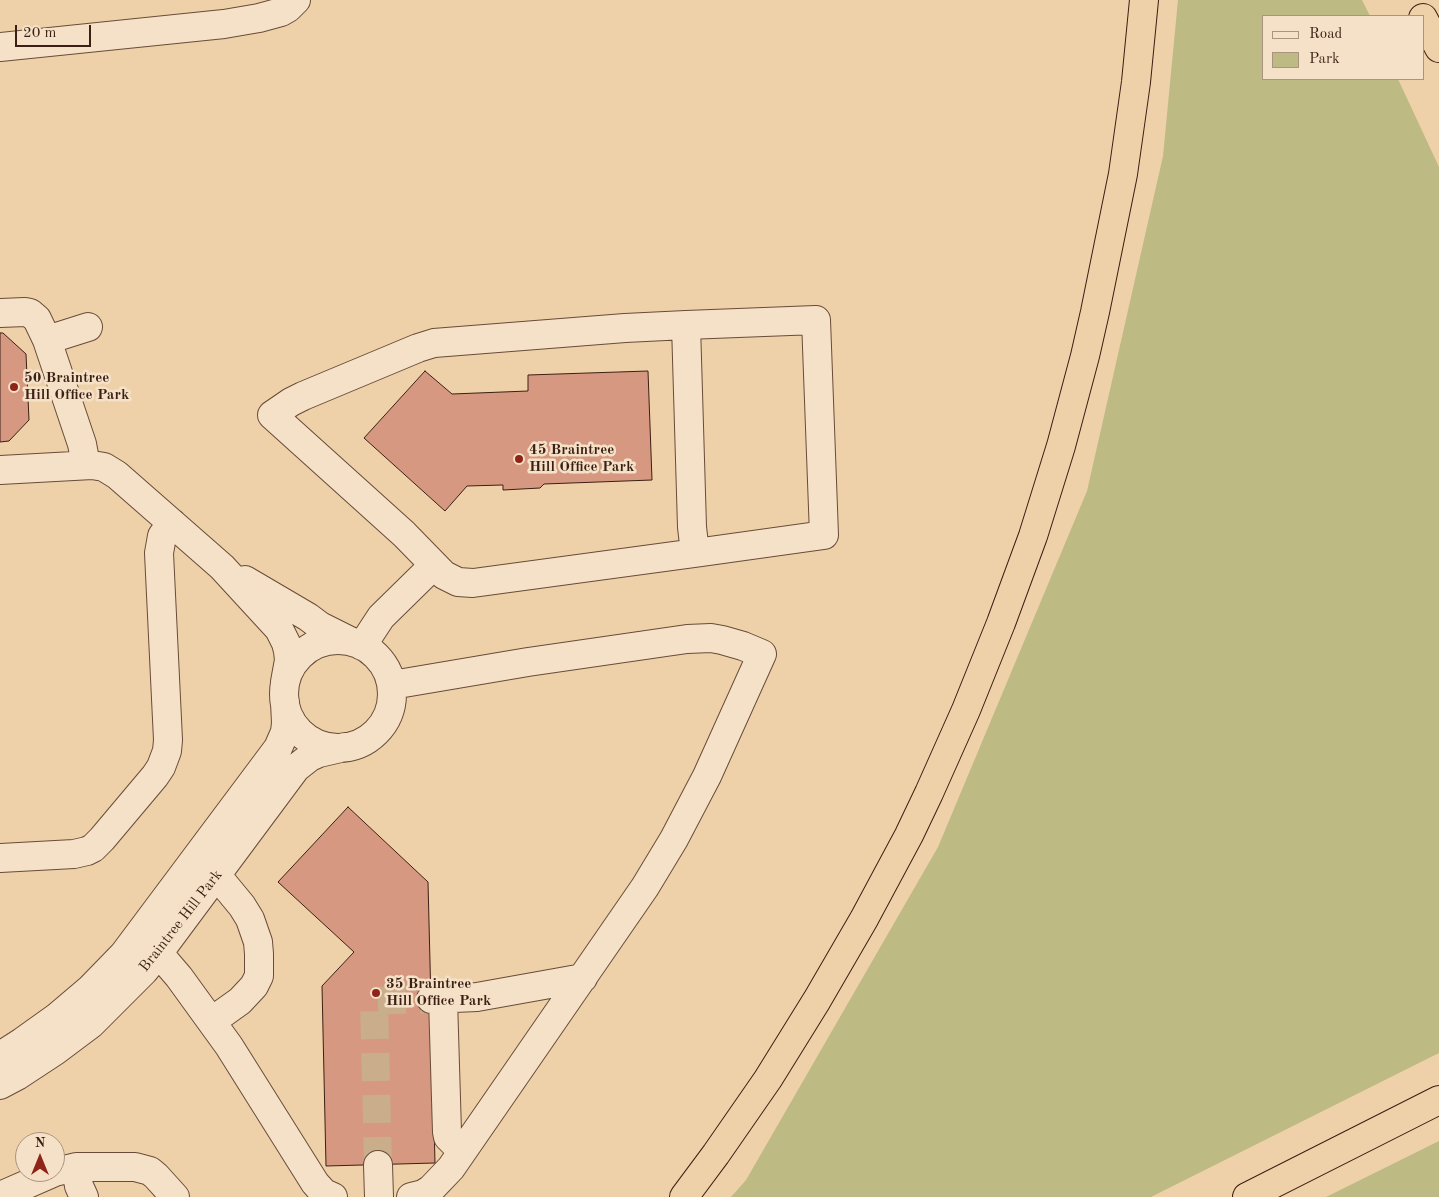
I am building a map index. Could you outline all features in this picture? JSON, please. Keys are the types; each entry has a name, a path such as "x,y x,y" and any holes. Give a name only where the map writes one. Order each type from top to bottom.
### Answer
{"highway":[{"path":"684,1197 768,1078 817,1000 864,919 940,769 1001,623 1033,536 1066,428 1087,347 1123,174 1144,0"},
{"path":"1413,0 1421,15"},
{"path":"1424,21 1439,48"},
{"path":"1247,1197 1439,1100"}],"street":[{"path":"0,48 242,21 281,12 296,0"},
{"path":"0,313 30,313 37,320 47,340 82,444 86,465"},
{"path":"816,320 824,535 468,584 458,582 449,578 434,565 404,534 272,415 303,396 434,343 686,325 816,320"},
{"path":"686,325 692,527 695,553"},
{"path":"47,340 88,327"},
{"path":"2,469 86,465 104,467 117,475 222,567 279,629 286,643 289,660 285,692"},
{"path":"0,858 74,854 93,848 155,776 164,762 168,740 159,554 162,536 172,523"},
{"path":"358,644 381,617 434,565"},
{"path":"222,567 308,617 320,626 371,651 384,665 392,685 528,662 687,639 710,638 722,640 762,654 715,760 689,812 645,887 451,1168 438,1183 423,1194 410,1197"},
{"name":"Braintree Hill Park","path":"0,1085 49,1056 91,1024 127,989 147,946 204,869 278,748 285,732 285,692 293,665 300,656 316,645 335,640 358,644"},
{"name":"Braintree Hill Park","path":"204,869 296,768 310,757 319,753 363,742 371,737 382,725 390,709 392,685"},
{"name":"Braintree Hill Park","path":"285,692 291,720 296,728 311,740 327,746 345,747"},
{"path":"204,869 232,893 250,919 258,942 260,965 254,986 248,994 212,1021"},
{"path":"147,946 172,968 212,1021 239,1060 315,1183 324,1193 333,1197"},
{"name":"Braintree Hill Park","path":"0,1056 40,1030 74,1004 108,971 147,946"},
{"path":"463,1150 451,1140 446,1128 437,999 477,997 583,978"},
{"path":"378,1165 378,1197"},
{"path":"65,1170 128,1166 143,1169 160,1180 175,1197"},
{"path":"65,1173 79,1186 84,1197"},
{"path":"5,1196 36,1182"}],"green space":[{"path":"1178,0 1362,0 1370,15 1262,15 1262,80 1398,80 1439,167 1439,1053 1151,1197 731,1197 746,1180 938,847 1087,491 1163,156"},
{"path":"1439,1141 1439,1197 1326,1197"}],"building":[{"name":"50 Braintree Hill Office Park","path":"0,333 3,333 26,354 29,420 9,441 0,442"},
{"name":"45 Braintree Hill Office Park","path":"425,371 452,394 528,391 528,375 648,371 652,480 544,484 540,488 503,490 503,485 467,486 445,511 364,438"},
{"name":"35 Braintree Hill Office Park","path":"348,807 428,882 435,1163 326,1166 322,986 354,952 278,882"}],"tunnel":[{"path":"378,1165 374,1001 431,999"}],"place":[{"name":"50 Braintree Hill Office Park","path":"14,387"},
{"name":"45 Braintree Hill Office Park","path":"519,459"},
{"name":"35 Braintree Hill Office Park","path":"376,993"}]}
